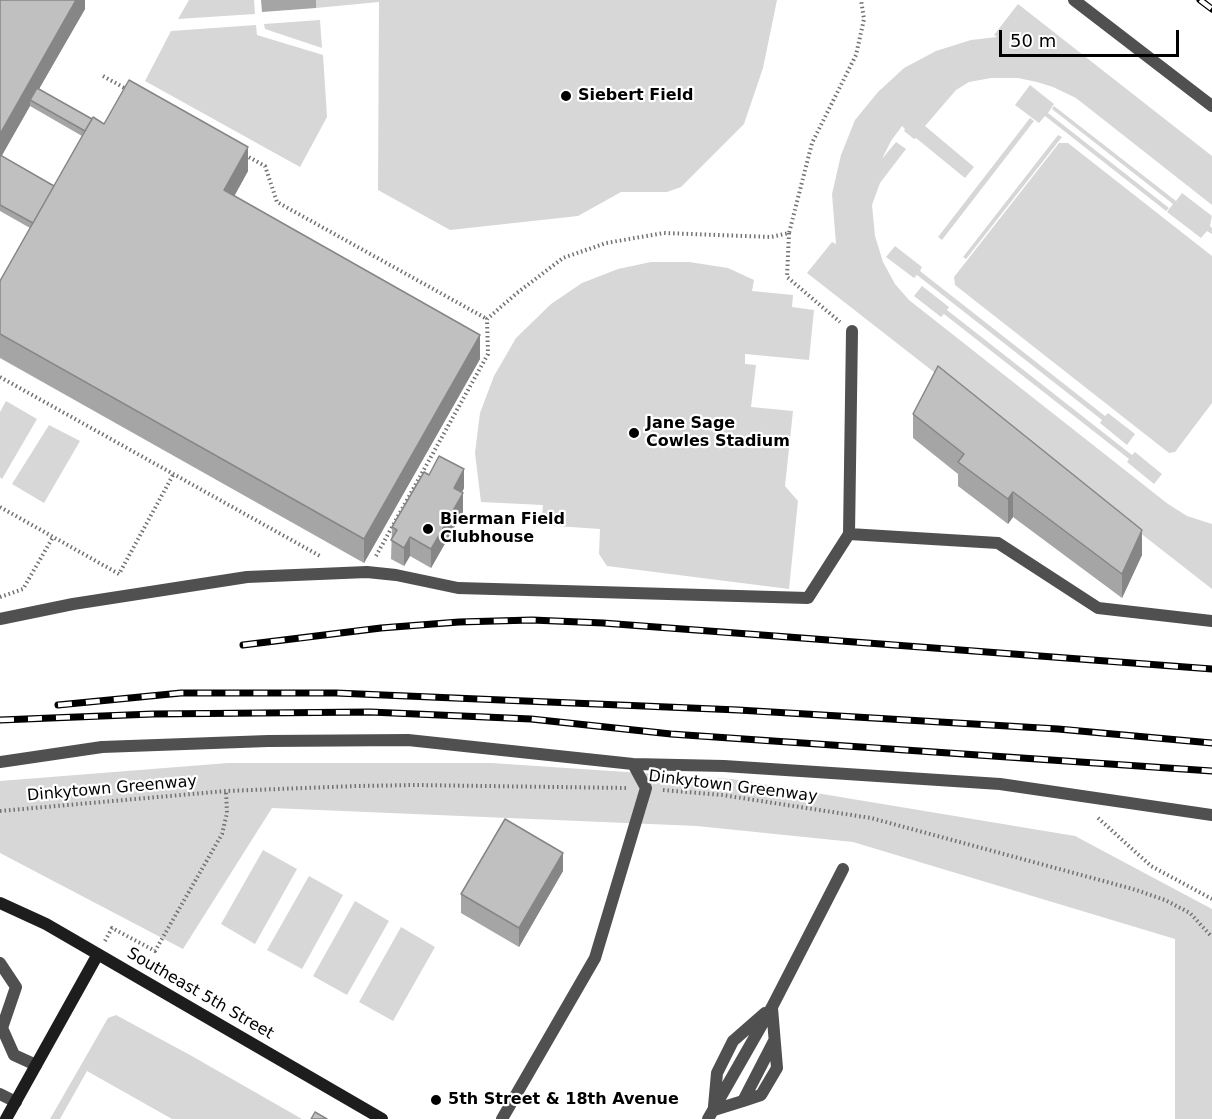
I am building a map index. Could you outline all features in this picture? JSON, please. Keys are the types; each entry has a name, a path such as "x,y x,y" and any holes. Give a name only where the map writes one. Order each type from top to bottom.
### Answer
{"street":[{"name":"Southeast 5th Street","path":"0,903 46,924 382,1119"},
{"path":"6,1119 98,954"}],"lane":[{"path":"1074,0 1212,106"},
{"path":"0,619 73,604 247,577 367,572 396,575 458,588 808,598 849,534 852,331"},
{"path":"849,534 998,543 1098,608 1212,621"},
{"path":"0,762 102,747 268,741 408,741 633,764 724,766 1000,784 1212,815"},
{"path":"502,1119 595,958 646,788 633,764"},
{"path":"711,1115 772,1006 843,869"},
{"path":"0,963 16,987 2,1028 14,1055 36,1065"},
{"path":"711,1115 743,1101 775,1039 772,1006"},
{"path":"711,1115 717,1073 733,1041 772,1006"},
{"path":"0,1094 16,1102"}],"path":[{"path":"852,331 787,277 789,233 812,143 856,56 864,19 861,0"},
{"path":"103,76 135,94"},
{"path":"235,150 265,166 277,202 487,319"},
{"path":"487,319 563,258 606,243 664,233 771,237 789,233"},
{"path":"367,572 488,354 487,319"},
{"path":"0,377 329,560"},
{"path":"0,507 119,574 173,475"},
{"path":"0,597 23,589 53,537"},
{"name":"Dinkytown Greenway","path":"0,811 226,791 415,785 646,788 733,796 822,809 881,821 1133,889 1165,900 1190,914 1212,937"},
{"path":"112,928 155,951 222,834 228,813 226,791"},
{"path":"1073,795 1151,866 1212,899"}],"shaded area":[{"path":"189,0 254,0 255,14 178,19"},
{"name":"Siebert Field","path":"315,0 777,0 763,68 744,124 681,187 667,192 621,192 578,216 450,230 378,190 379,2 316,8"},
{"path":"1018,4 1212,156 1212,205 1076,98 1037,82 1018,78 991,78 969,82 956,90 925,126 974,167 965,178 904,131 902,126 891,141 882,159 896,142 906,149 880,183 872,205 875,236 883,262 895,284 909,300 1168,504 1187,516 1212,524 1212,589 807,273 832,242 836,244 832,194 841,155 855,120 878,92 904,68 936,51 971,40 997,37 994,35"},
{"path":"320,20 322,48 265,29 264,24"},
{"path":"256,25 257,35 323,55 327,117 300,167 145,81 171,31"},
{"path":"1030,85 1054,104 1048,113 1169,208 1166,211 1045,116 1039,123 1015,105"},
{"path":"1054,106 1176,201 1182,193 1212,216 1210,226 1212,234 1207,231 1201,238 1167,212 1173,204 1052,109"},
{"path":"1030,118 1034,121 942,240 938,237"},
{"path":"1058,135 1062,137 966,259 963,257"},
{"path":"1059,143 1068,143 1212,256 1212,403 1175,452 1169,453 955,285 954,277"},
{"path":"895,246 922,267 920,271 1105,416 1108,413 1135,434 1127,445 1100,423 1102,420 917,275 914,278 886,257"},
{"name":"Jane Sage Cowles Stadium","path":"651,262 689,262 728,268 754,280 752,291 793,295 792,307 814,310 809,360 745,354 745,364 756,365 751,407 793,411 785,486 798,501 789,589 607,566 599,554 600,529 541,525 543,505 481,502 475,453 480,413 494,376 516,338 551,304 582,283 618,269"},
{"path":"922,286 949,307 947,310 1132,455 1135,452 1162,474 1154,484 1127,462 1129,459 944,314 941,317 914,296"},
{"path":"6,401 37,419 2,479 0,477 0,412"},
{"path":"49,425 80,441 44,503 12,484"},
{"path":"228,763 491,763 732,779 1075,836 1212,909 1212,1119 1175,1119 1175,939 853,842 697,826 272,808 183,949 0,853 0,781"},
{"path":"263,850 297,869 255,944 221,924"},
{"path":"309,876 343,895 302,969 267,950"},
{"path":"355,901 389,921 347,995 313,976"},
{"path":"401,927 435,947 393,1021 359,1002"},
{"path":"116,1015 302,1119 172,1119 87,1071 60,1119 50,1119 108,1018"}],"building":[{"path":"0,0 76,0 0,134"},
{"path":"129,80 248,147 224,190 480,335 364,539 0,334 0,281 93,117 104,124"},
{"path":"37,88 92,119 85,131 30,100"},
{"path":"0,155 54,186 33,223 0,205"},
{"path":"938,366 1142,530 1122,574 1013,492 1008,499 958,462 964,454 913,414"},
{"name":"Bierman Field Clubhouse","path":"439,456 464,469 454,488 463,493 431,549 410,537 404,548 391,540 397,530 392,527 424,472 429,475"},
{"path":"505,819 563,853 519,928 461,894"},
{"path":"315,1112 327,1119 311,1119"}],"railway":[{"path":"1200,0 1212,9"},
{"path":"243,645 381,628 459,622 532,620 603,623 1212,669"},
{"path":"58,705 181,693 336,693 738,710 1058,729 1212,743"},
{"path":"0,720 153,714 370,712 531,719 671,734 1212,771"}],"place":[{"name":"Siebert Field","path":"566,96"},
{"name":"Jane Sage Cowles Stadium","path":"634,433"},
{"name":"Bierman Field Clubhouse","path":"428,529"},
{"name":"5th Street & 18th Avenue","path":"436,1100"}]}
